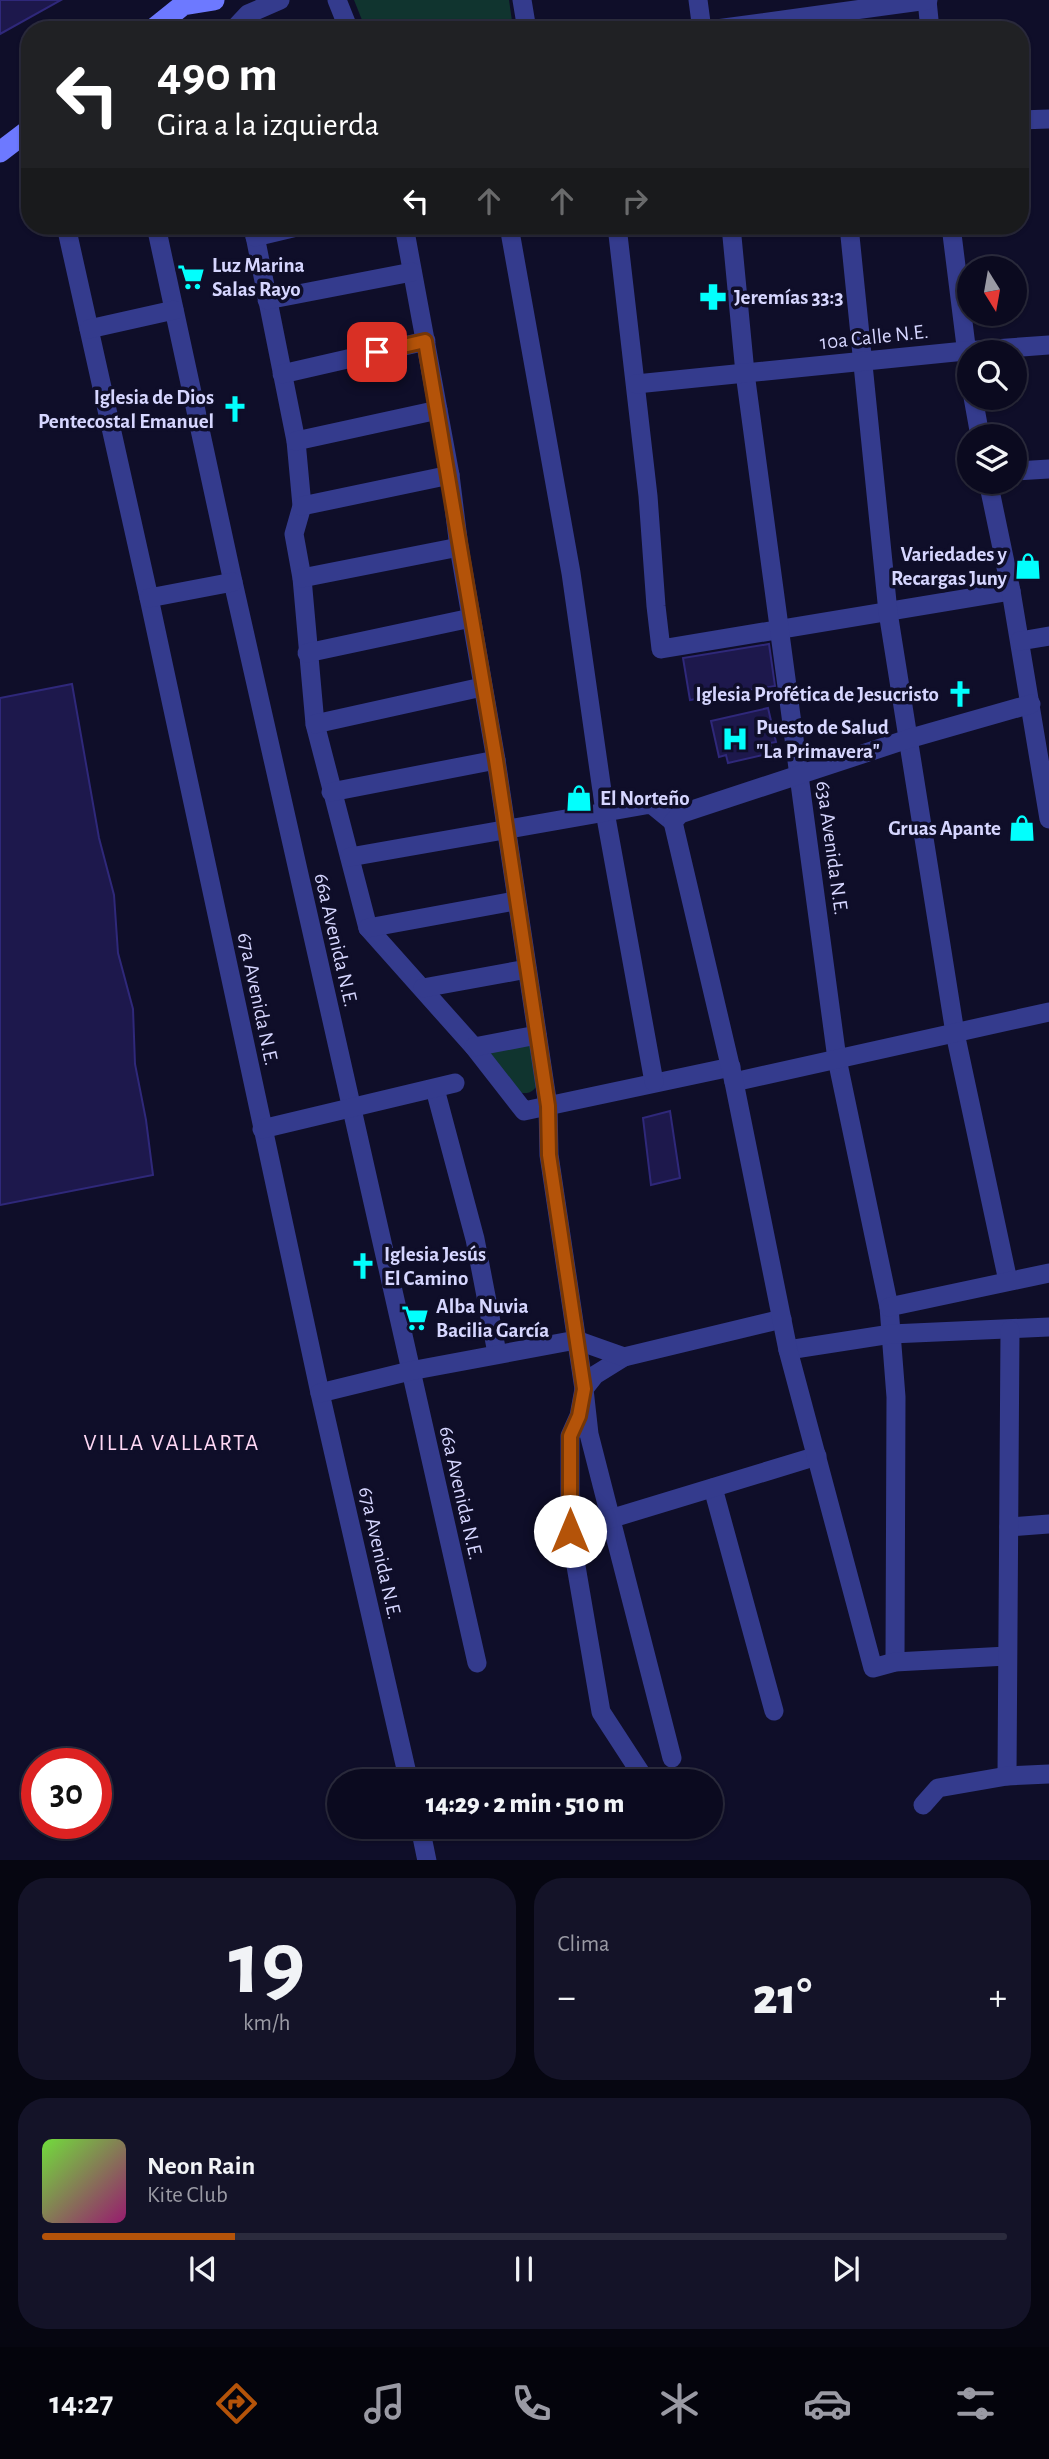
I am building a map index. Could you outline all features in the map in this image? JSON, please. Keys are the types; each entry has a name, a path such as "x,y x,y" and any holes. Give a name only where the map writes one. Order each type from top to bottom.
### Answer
{"street":[{"path":"163,21 183,5 214,0"},
{"path":"241,21 248,14 280,0"},
{"path":"337,0 345,21"},
{"path":"522,0 526,21"},
{"path":"698,0 701,21"},
{"path":"775,21 928,0 929,21"},
{"path":"1029,120 1049,119"},
{"path":"0,152 21,136"},
{"name":"67a Avenida N.E.","path":"68,235 320,1393 406,1769"},
{"name":"66a Avenida N.E.","path":"158,235 350,1108 477,1663"},
{"path":"255,235 296,441 302,506 294,534 302,578 315,724 368,929 474,1047 524,1111 549,1155"},
{"path":"406,235 450,475 459,547 496,760 548,1106 549,1155 566,1341 584,1389 589,1434 672,1758"},
{"path":"511,235 571,573 605,812 654,1082"},
{"path":"618,235 648,496 662,649 1010,591"},
{"name":"63a Avenida N.E.","path":"732,235 745,373 778,631 838,1059 889,1307 896,1397 895,1662"},
{"path":"850,235 888,612 955,1033 1008,1281"},
{"path":"952,235 964,340"},
{"path":"267,300 412,272"},
{"path":"89,329 174,310"},
{"path":"282,374 425,341"},
{"name":"10a Calle N.E.","path":"1027,347 1049,345"},
{"name":"10a Calle N.E.","path":"636,384 957,352"},
{"path":"296,441 438,410"},
{"path":"1027,470 1049,469"},
{"path":"302,506 450,475"},
{"path":"991,494 1020,641 1049,819"},
{"path":"302,578 459,547"},
{"path":"149,598 233,582"},
{"path":"307,653 471,618"},
{"path":"1020,641 1049,636"},
{"path":"315,724 482,687"},
{"path":"673,822 680,814 908,739 1031,704"},
{"path":"331,792 496,760"},
{"path":"350,857 651,804 673,822 733,1074 788,1350 873,1668 895,1662 1007,1657"},
{"path":"368,929 516,901"},
{"path":"423,988 527,969"},
{"path":"524,1111 654,1082 838,1059 1049,1012"},
{"path":"474,1047 537,1035"},
{"path":"262,1129 455,1083"},
{"path":"435,1089 475,1239 497,1353"},
{"path":"889,1307 1049,1273"},
{"path":"638,1769 601,1712 570,1531 570,1436 579,1416 584,1389 595,1375 624,1357 782,1319"},
{"path":"788,1350 891,1334 1049,1327"},
{"path":"1007,1776 1010,1330"},
{"path":"320,1393 410,1371 566,1341 624,1357"},
{"path":"570,1531 817,1457"},
{"path":"713,1488 774,1711"},
{"path":"1009,1527 1049,1524"},
{"path":"923,1805 938,1788 1007,1776 1049,1774"},
{"path":"423,1839 427,1860"}],"green space":[{"path":"354,0 509,0 512,21 362,21"},
{"path":"530,1045 537,1086 528,1093 517,1092 486,1052"}],"building":[{"path":"0,0 61,0 21,21 0,34"},
{"path":"769,644 775,686 690,700 683,658"},
{"path":"72,684 99,838 114,895 118,953 133,1009 135,1064 153,1175 0,1205 0,698"},
{"path":"768,708 776,742 770,743 772,753 728,763 726,755 719,757 711,721"},
{"path":"670,1111 680,1178 651,1185 643,1118"}],"place":[{"name":"Luz Marina Salas Rayo","path":"191,277"},
{"name":"Jeremías 33:3","path":"713,297"},
{"name":"Iglesia de Dios Pentecostal Emanuel","path":"235,409"},
{"name":"Variedades y Recargas Juny","path":"1028,566"},
{"name":"Iglesia Profética de Jesucristo","path":"960,694"},
{"name":"Puesto de Salud \"La Primavera\"","path":"735,739"},
{"name":"El Norteño","path":"579,798"},
{"name":"Gruas Apante","path":"1022,828"},
{"name":"Iglesia Jesús El Camino","path":"363,1266"},
{"name":"Alba Nuvia Bacilia García","path":"415,1318"}],"district":[{"name":"VILLA VALLARTA","path":"172,1443"}],"route":[{"path":"377,352 425,341 450,475 459,547 496,760 548,1106 549,1155 584,1389 576,1428 570,1436 570,1531"}]}
